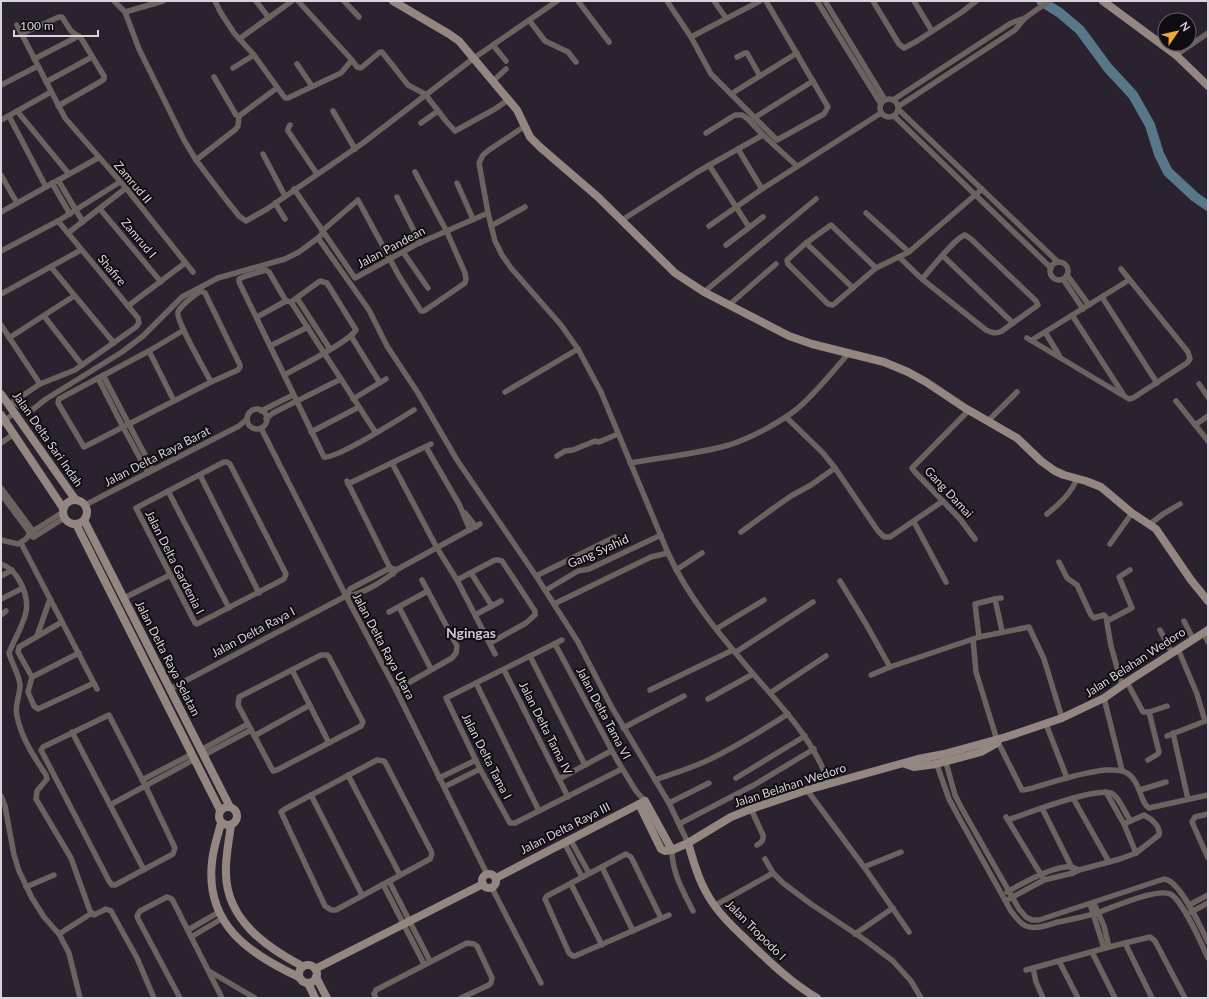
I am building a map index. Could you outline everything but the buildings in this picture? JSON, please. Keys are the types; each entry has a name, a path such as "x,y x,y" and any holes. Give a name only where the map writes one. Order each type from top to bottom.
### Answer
{"street":[{"path":"114,1 125,12 139,49 184,140 196,160 239,216 245,220 248,220 275,203 355,149 474,58 557,1"},
{"path":"125,12 163,1"},
{"path":"216,1 221,13 239,39 254,55 284,97 287,98 341,73 352,60"},
{"path":"256,1 269,18"},
{"path":"298,1 357,67 361,68 378,52 381,52 408,86 425,94 451,128 456,131 495,109 509,99"},
{"path":"344,1 359,17"},
{"path":"393,1 454,37 509,99 520,115 528,134 540,147 598,197 668,267 704,292 789,336 812,344 884,362 908,372 1016,438 1041,461 1055,471 1076,481 1100,487 1132,513 1150,524 1159,532 1191,580 1208,601"},
{"path":"578,1 609,42"},
{"path":"667,1 691,37 711,74 775,139 778,140 824,114 827,110 828,105 766,1 760,1 691,37"},
{"path":"714,1 726,18"},
{"path":"817,1 883,102"},
{"path":"709,226 762,188 881,113 883,102 824,1"},
{"path":"873,1 899,44 903,47 917,41 962,12 976,1"},
{"path":"914,1 932,31"},
{"path":"883,102 889,99 894,100 1011,23 1025,18 1049,1"},
{"path":"1103,1 1176,55 1208,86"},
{"path":"239,39 289,2"},
{"path":"22,34 60,16 63,18 71,31 79,36 104,76 104,79 100,82 58,106"},
{"path":"881,113 887,118 894,116 899,108 1015,30 1025,18"},
{"path":"529,20 545,41 569,53 576,62"},
{"name":"Zamrud II","path":"17,25 65,118 98,158 126,188 193,272"},
{"path":"1176,55 1208,33"},
{"path":"34,59 79,36"},
{"path":"493,45 506,61"},
{"path":"737,57 747,53 760,76"},
{"path":"731,94 797,53"},
{"path":"233,68 254,55"},
{"path":"46,82 92,57"},
{"path":"297,64 312,86"},
{"path":"1,85 38,66"},
{"path":"493,80 506,69"},
{"path":"196,160 238,126 238,116 214,77"},
{"path":"754,118 813,81"},
{"path":"238,116 277,88"},
{"path":"1,120 51,92"},
{"path":"894,100 899,108 1058,262 1066,265 1068,270 1065,277 1058,280 1053,277 1050,272 1053,264 1058,262"},
{"path":"17,111 69,174"},
{"path":"333,111 355,149"},
{"path":"421,124 438,111"},
{"path":"706,132 739,114 748,119 797,166"},
{"path":"9,116 46,187"},
{"path":"894,116 1051,268"},
{"path":"290,125 288,131 317,174"},
{"path":"524,126 489,150 480,159 479,168 495,241 502,255 514,271 561,325 578,349 601,392 676,570 697,604 716,629 805,736 824,769 829,784"},
{"path":"622,220 709,165 763,135"},
{"path":"738,149 762,188"},
{"path":"263,154 285,196"},
{"path":"1,212 98,158"},
{"path":"709,165 749,227"},
{"path":"11,403 32,410 46,399 122,352 143,336 182,297 218,278 285,259 299,252 318,238 322,230 358,200 390,259 422,312 466,281 465,273 447,232 414,172"},
{"path":"1,175 17,203"},
{"path":"58,180 73,213"},
{"path":"1,250 73,213 120,182"},
{"path":"52,183 73,213 83,222"},
{"path":"457,183 473,219"},
{"path":"68,233 126,188"},
{"path":"294,189 322,230"},
{"path":"876,268 831,225 806,243 787,260 787,263 828,304 834,304 876,268 909,252 982,189"},
{"path":"397,197 420,243"},
{"path":"704,292 816,200"},
{"path":"275,203 285,219"},
{"path":"491,226 525,207"},
{"name":"Zamrud I","path":"100,209 161,282"},
{"name":"Jalan Pandean","path":"322,230 355,278 420,243 488,213"},
{"path":"866,213 909,252"},
{"path":"726,244 763,216"},
{"name":"Shafire","path":"58,221 139,320 138,325 114,343"},
{"path":"899,257 922,279 990,332 999,332 1013,324 1038,305 1036,300 968,236 965,235 960,237 922,279"},
{"path":"318,238 369,310 387,346 418,393 454,455 546,590 587,657 603,692 623,728 669,803 688,843"},
{"path":"806,243 853,288"},
{"path":"1,294 81,250"},
{"path":"403,252 428,288"},
{"path":"943,256 1013,324"},
{"path":"128,306 185,263"},
{"path":"729,305 776,264"},
{"path":"11,403 40,384 72,372 114,343 51,267"},
{"path":"1122,269 1129,280 1188,352 1190,357 1190,360 1187,363 1157,383 1128,399 1029,339 1046,332 1129,280"},
{"path":"376,433 308,327 268,271 266,270 241,278 239,282 323,456 326,458 345,450 376,433 414,410"},
{"path":"1065,277 1089,305"},
{"path":"1065,277 1083,309"},
{"path":"257,317 297,298 320,281 325,282 355,327 356,332 351,336 284,375"},
{"path":"184,330 59,399 58,403 84,447 211,382 238,370 240,367 205,293 198,292 178,312 178,317 211,382"},
{"path":"9,338 74,296"},
{"path":"1102,297 1157,383"},
{"path":"297,298 330,349"},
{"path":"1072,315 1124,396"},
{"path":"44,316 82,365"},
{"path":"1,326 40,384"},
{"path":"270,346 308,327"},
{"path":"1046,332 1060,357"},
{"path":"351,336 380,383"},
{"path":"505,392 578,349"},
{"path":"148,351 174,401"},
{"path":"630,463 709,450 731,444 764,429 786,417 806,401 849,353"},
{"path":"101,377 129,424 150,472"},
{"path":"101,377 123,427 150,472"},
{"path":"295,398 272,413 266,419 264,426 261,428 254,429 249,426 247,419 252,411 261,411 341,379"},
{"path":"354,399 386,379"},
{"path":"1199,384 1208,397"},
{"path":"988,421 1017,392"},
{"name":"Jalan Delta Sari Indah","path":"1,394 11,403 14,413 75,499"},
{"path":"1176,401 1208,441"},
{"path":"311,432 359,407"},
{"name":"Gang Damai","path":"969,410 912,468 960,519 975,539"},
{"path":"261,411 264,413 266,419"},
{"path":"2,420 14,413"},
{"path":"1195,425 1208,416"},
{"path":"786,417 823,453 836,468 882,536 890,537 944,502"},
{"name":"Jalan Delta Raya Barat","path":"85,505 239,426 247,419"},
{"name":"Jalan Delta Sari Indah","path":"2,420 14,434 63,513"},
{"name":"Jalan Delta Raya Barat","path":"239,426 249,426"},
{"name":"Jalan Delta Raya Utara","path":"261,428 346,596 396,690 487,874"},
{"path":"1,443 14,434"},
{"path":"557,456 565,451 573,450 595,441 599,442 618,434"},
{"path":"392,571 348,483 429,445 459,504 470,530"},
{"path":"224,462 230,464 286,574 284,579 229,608 168,491 200,475 224,462"},
{"path":"392,463 437,548 457,580 495,654"},
{"path":"742,532 775,506 811,485 836,468"},
{"path":"200,475 259,592"},
{"path":"1047,514 1060,503 1076,481"},
{"path":"1,488 33,534"},
{"name":"Jalan Delta Gardenia I","path":"168,491 137,507 136,510 195,623 198,624 229,608"},
{"path":"1,494 33,534"},
{"path":"1,540 16,544 20,543 63,513 68,501 75,499 81,500 85,505 87,514 84,520 76,524 70,523 63,513"},
{"name":"Jalan Delta Raya I","path":"170,689 346,596 353,596 392,571 478,526 459,504"},
{"path":"1150,524 1180,504"},
{"path":"1110,544 1132,513"},
{"name":"Jalan Delta Raya Selatan","path":"84,520 230,807"},
{"path":"914,522 946,582"},
{"name":"Jalan Delta Raya Selatan","path":"76,524 220,810"},
{"name":"Gang Syahid","path":"546,590 578,571 589,569 661,535"},
{"path":"536,576 615,537"},
{"path":"20,543 98,689"},
{"path":"554,604 651,557 668,553"},
{"path":"676,570 702,553"},
{"path":"457,580 495,560 500,560 536,613 534,617 526,623 490,642"},
{"path":"1059,562 1067,578 1077,585 1091,615 1094,618 1104,615 1106,617 1111,646 1124,684 1141,711 1144,713 1167,706"},
{"path":"1,564 12,570 23,588 26,606 24,622 9,653 18,674 20,683 16,715 28,744 47,779 36,791 36,799 71,858 84,896 92,913"},
{"path":"1,576 12,570"},
{"path":"1107,621 1132,608 1119,577 1130,570"},
{"path":"471,573 492,606"},
{"path":"124,598 170,575"},
{"path":"396,690 452,658 456,653 457,648 422,580"},
{"path":"840,581 890,667"},
{"path":"1,599 23,588"},
{"path":"389,612 428,591"},
{"path":"979,637 975,604 1002,598"},
{"path":"37,636 50,599"},
{"path":"995,599 1002,631"},
{"path":"716,629 764,600"},
{"path":"475,615 501,601"},
{"path":"650,690 734,651 814,602"},
{"path":"399,607 431,669"},
{"path":"1184,621 1194,639"},
{"path":"62,622 37,636 20,647 18,650 32,677 28,692 34,706 38,709 94,683"},
{"path":"871,675 890,667 979,637 1002,631 1029,627 1044,659 1062,718"},
{"path":"1160,630 1175,651 1197,694 1207,720 1167,736"},
{"path":"1205,631 1208,642"},
{"name":"Jalan Belahan Wedoro","path":"672,850 688,843 718,824 751,809 807,790 905,764 918,759 935,760 945,758 988,745 1006,737 1062,718 1104,698 1205,631"},
{"path":"973,639 976,672 998,741 1022,790 1087,772 1122,770 1133,779 1149,808 1208,795"},
{"path":"562,640 476,684 539,811 622,769"},
{"name":"Jalan Delta Tama VI","path":"555,644 611,751 642,802"},
{"path":"32,677 79,654"},
{"path":"321,655 326,655 363,722 360,728 275,771 272,769 249,727 238,705 239,697 321,655"},
{"path":"530,656 585,765"},
{"path":"770,693 826,656"},
{"path":"292,670 329,743"},
{"name":"Jalan Delta Tama IV","path":"504,670 568,797"},
{"path":"708,699 753,674"},
{"name":"Jalan Delta Tama I","path":"476,684 446,698 480,769 510,823 515,823 539,811"},
{"path":"623,728 684,696"},
{"path":"1104,698 1122,770"},
{"path":"254,736 310,705"},
{"path":"1148,760 1157,755 1159,752 1149,712"},
{"path":"655,780 690,768 712,758 788,714"},
{"path":"109,715 142,780 175,848 173,854 115,885 112,885 98,861 42,752 43,747 109,715"},
{"path":"1046,724 1066,778"},
{"path":"202,752 249,727"},
{"path":"72,732 144,870"},
{"path":"1173,734 1188,799"},
{"path":"736,778 805,736"},
{"path":"679,824 754,785 814,750"},
{"path":"559,779 611,751"},
{"path":"142,780 193,757"},
{"path":"110,805 146,787 193,757"},
{"path":"945,758 953,788 961,807 1011,894 1026,917 1036,920 1092,904 1164,879 1171,881 1176,885 1189,905 1208,942"},
{"path":"377,760 384,762 432,854 430,859 336,910 331,910 326,906 281,812 348,775 377,760"},
{"path":"439,778 476,760"},
{"path":"935,760 949,799 957,814 1015,917 1023,924 1036,927 1044,926 1096,913 1132,900 1162,892 1171,895 1186,914 1206,948 1208,958"},
{"path":"444,787 480,769"},
{"path":"348,775 400,875"},
{"path":"1140,790 1166,782"},
{"path":"669,803 709,783"},
{"path":"807,790 864,867 909,932"},
{"path":"1043,878 1007,818 1073,798 1106,792 1113,794 1130,820"},
{"path":"1106,792 1124,824 1136,853"},
{"path":"311,795 362,895"},
{"path":"1,796 4,802 14,855 26,887 44,917 60,934 69,952 80,998"},
{"path":"1073,798 1109,862"},
{"path":"642,802 661,850 672,850 672,861 676,876 693,911"},
{"name":"Jalan Delta Raya III","path":"496,878 642,802"},
{"path":"231,825 221,823 218,818 220,810 225,807 230,807 236,812 237,817 235,822 231,825 226,865 226,876 231,901 237,914 248,929 266,944 302,966 311,965 327,998"},
{"path":"1042,808 1075,870"},
{"path":"751,809 764,835 762,842 757,845"},
{"path":"1208,814 1195,817 1192,822 1208,858"},
{"path":"1004,898 1043,878 1109,862 1136,853 1159,835 1160,830 1146,816 1130,820 1124,824"},
{"path":"221,823 212,861 212,881 215,898 221,915 232,933 250,949 265,960 299,976 302,981 308,983 313,982 316,973 406,923 483,884"},
{"path":"567,841 590,873"},
{"path":"567,841 582,878"},
{"name":"Jalan Tropodo I","path":"688,843 705,891 714,906 777,969 801,988 817,998"},
{"path":"864,867 901,852"},
{"path":"661,918 634,863 629,856 625,854 547,896 545,899 569,953 573,956 602,945 669,915"},
{"path":"765,859 773,873 802,898 855,934 898,967 911,981 921,998"},
{"path":"602,866 633,931"},
{"path":"714,906 773,873"},
{"path":"483,884 484,877 487,874 492,874 496,878 496,882 492,888"},
{"path":"26,887 54,875"},
{"path":"389,881 424,964"},
{"path":"383,884 430,961"},
{"path":"483,884 492,888 541,983"},
{"path":"571,884 602,945"},
{"path":"1189,905 1208,895"},
{"path":"180,998 138,919 138,913 140,911 167,897 170,897 188,930 222,998"},
{"path":"1186,914 1208,903"},
{"path":"1092,904 1107,947"},
{"path":"855,934 893,908"},
{"path":"60,934 92,913 97,914 106,909 111,911 137,958 154,998"},
{"path":"188,930 221,915"},
{"path":"191,937 221,915"},
{"path":"1026,970 1148,936 1153,938 1185,998"},
{"path":"1125,942 1152,998"},
{"path":"376,998 374,994 376,990 467,943 474,944 477,946 492,981 489,985 461,998"},
{"path":"1092,952 1115,998"},
{"path":"1059,961 1078,998"},
{"path":"299,976 299,971 302,966"},
{"path":"1033,968 1036,982 1043,998"},
{"path":"208,970 255,998"},
{"path":"308,983 315,998"}],"waterway":[{"path":"1041,1 1060,13 1080,30 1108,68 1133,95 1150,125 1159,154 1168,172 1195,197 1208,206"}],"district":[{"name":"Ngingas","path":"471,632"}]}
